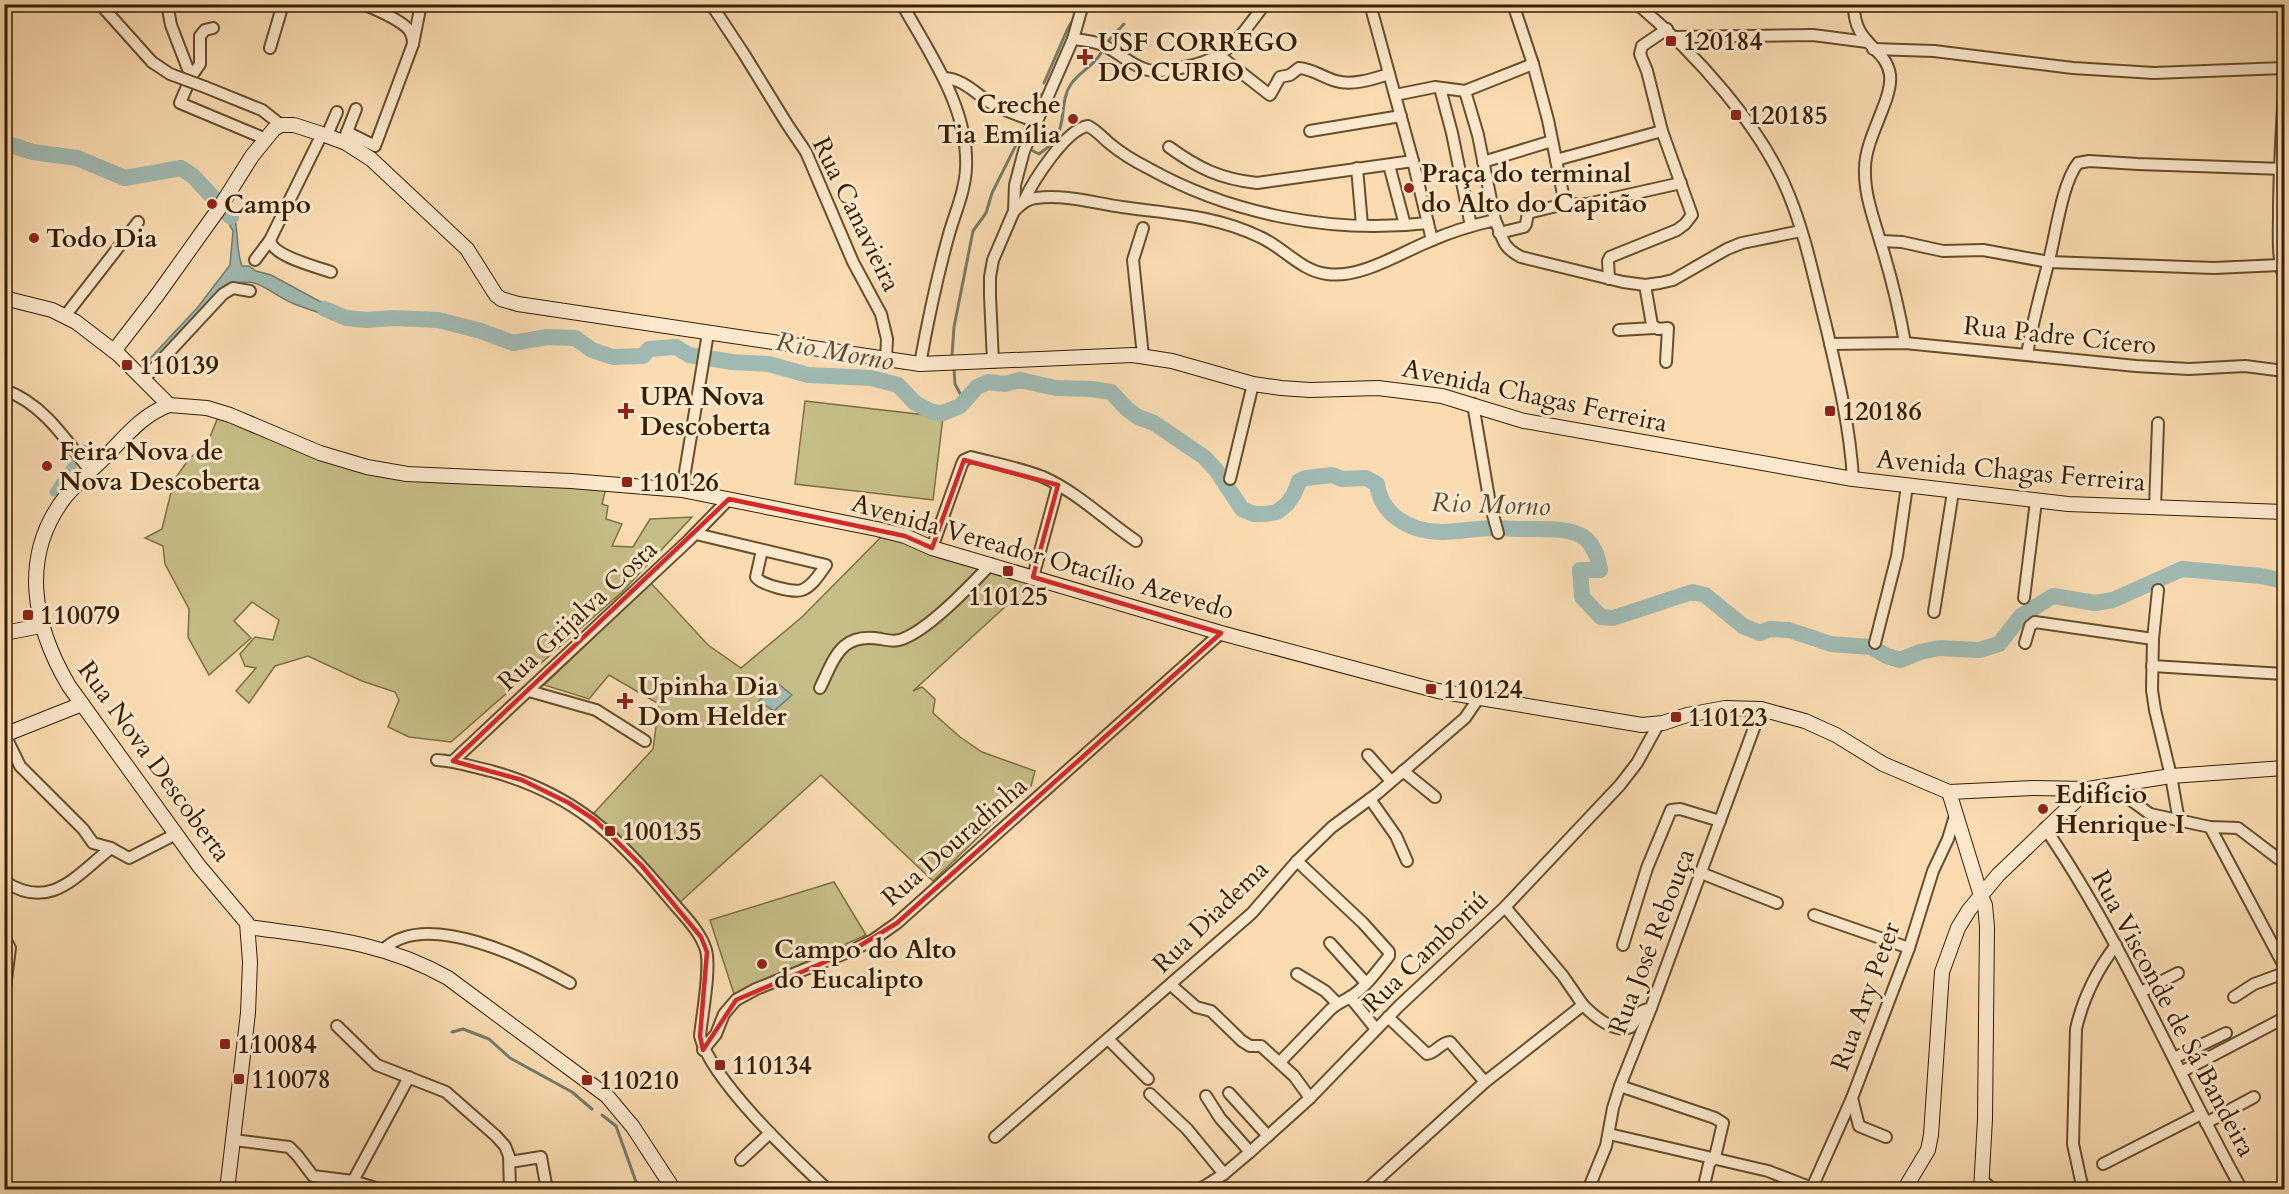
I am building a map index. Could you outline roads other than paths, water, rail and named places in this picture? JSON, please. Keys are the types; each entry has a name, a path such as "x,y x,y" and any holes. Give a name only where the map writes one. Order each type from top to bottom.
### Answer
{"main road":[{"name":"Avenida Chagas Ferreira","path":"281,125 294,125 324,135 345,137 467,249 501,300 518,304 707,337 920,364 1143,356 1172,361 1253,386 1310,390 1378,388 1442,396 1524,421 1906,488 2036,501 2284,512"},
{"path":"114,351 152,303 222,205 246,164 266,139 281,125"},
{"path":"4,298 38,306 65,316 114,351 169,405"},
{"name":"Avenida Vereador Otacílio Azevedo","path":"169,405 207,408 230,415 320,453 367,467 407,474 571,481 682,490 905,536 932,548 1221,633 1340,666 1478,699 1530,705 1642,725 1725,708 1761,709 1806,721 1836,735 1882,764 1949,792 2033,788 2088,789 2171,776 2284,768"},
{"name":"Rua Nova Descoberta","path":"169,405 158,409 142,420 90,471 56,511 42,541 38,556 36,591 41,626 62,674 82,704 176,834 248,927"},
{"path":"4,633 41,626"},
{"path":"4,735 82,704"},
{"path":"1904,1190 1928,1150 1931,1135 1941,972 1958,928 1998,875 2088,789"},
{"path":"1949,792 1985,905 1987,935 1985,1108 1981,1184"},
{"path":"226,1190 248,1013 250,962 248,927 355,942 435,970 448,978 607,1096 633,1127 674,1190"}],"street":[{"name":"Avenida Chagas Ferreira","path":"100,4 152,62 170,74 262,110 281,125"},
{"path":"167,4 171,25 191,77"},
{"path":"270,48 283,4"},
{"path":"363,4 408,28 413,44"},
{"path":"356,109 345,137 375,146 413,44 421,4"},
{"name":"Rua Canavieira","path":"711,4 807,152 853,262 881,314 887,339 886,358"},
{"path":"902,4 944,78 963,134 966,168 929,314 920,364"},
{"path":"993,362 990,277 993,260 1014,211 1015,184 1024,151 1072,39 1083,4"},
{"path":"1072,39 1100,44 1117,56 1150,70 1171,70 1197,65 1220,56 1230,49 1265,4"},
{"path":"1370,4 1432,240"},
{"path":"1513,4 1533,64 1565,204"},
{"path":"1637,4 1670,33 1720,87 1781,176 1801,231 1830,344 1850,437 1853,479"},
{"path":"1854,4 1853,18 1859,34 1884,60 1890,78 1889,89 1872,131 1867,151 1864,165 1865,183 1905,342"},
{"path":"213,28 206,30 200,36 200,64 191,77 180,103 266,139"},
{"path":"1609,279 1608,261 1610,257 1677,230 1690,219 1691,211 1662,131 1639,50 1651,38 1670,33 1813,35 1870,46 1934,51 2073,68 2154,73 2284,68"},
{"path":"1220,56 1270,95 1280,78 1290,75 1299,68 1312,69 1337,81 1360,81 1389,74"},
{"path":"1395,96 1423,88 1465,90 1533,64"},
{"path":"944,78 953,78 964,83 990,102 1013,114 1037,122"},
{"path":"1440,88 1452,133 1471,226"},
{"path":"2284,88 2280,265 2284,277"},
{"path":"1465,90 1501,241 1521,257 1609,279 1645,285 1673,280 1727,249 1742,243 1801,231"},
{"path":"255,260 270,240 337,112"},
{"path":"1310,131 1401,116"},
{"path":"1014,211 1024,201 1031,184 1041,170 1078,129 1088,126 1122,154 1190,189 1254,210 1297,220 1330,224 1428,223"},
{"path":"1556,160 1662,131"},
{"path":"1483,162 1552,141"},
{"path":"1169,147 1195,166 1236,181 1257,183 1413,161"},
{"path":"2027,355 2033,316 2071,172 2078,163 2089,160 2282,169"},
{"path":"1389,165 1405,225"},
{"path":"1357,168 1362,225"},
{"path":"1500,233 1525,225 1528,213 1565,204 1587,204 1680,183"},
{"path":"1024,201 1058,197 1181,213 1259,236 1314,271 1329,274 1360,270 1387,261 1432,240 1495,220"},
{"path":"65,316 138,222"},
{"path":"1143,228 1133,260 1143,356"},
{"path":"270,240 271,246 281,253 332,272"},
{"path":"1881,241 1902,242 1943,251 1983,250 2049,262 2214,268 2280,265"},
{"path":"1645,285 1650,321 1654,328"},
{"path":"144,379 223,294 232,288 250,291"},
{"path":"1619,330 1668,328 1666,362"},
{"path":"682,490 707,337"},
{"name":"Rua Padre Cícero","path":"1830,344 1905,342 2136,366 2189,369 2245,366 2284,371"},
{"path":"1230,479 1253,386"},
{"path":"6,394 26,399 37,409 90,471"},
{"path":"1473,404 1490,504 1498,533"},
{"path":"2155,508 2158,423"},
{"path":"932,548 964,459 970,457 1042,477 1058,485 1136,541"},
{"path":"1033,577 1058,485"},
{"path":"1875,643 1897,556 1906,488"},
{"path":"1934,612 1953,492"},
{"name":"Rua Grijalva Costa","path":"453,761 696,534 729,499"},
{"path":"2024,598 2036,501"},
{"path":"696,534 826,565 814,581 799,591 764,584 756,578 762,550"},
{"path":"820,688 835,657 850,640 864,638 892,641 910,636 970,586 991,564"},
{"path":"2158,590 2152,666 2155,710 2180,821"},
{"path":"2025,643 2030,626 2035,622 2153,639"},
{"name":"Rua Douradinha","path":"704,1050 716,1034 724,1014 736,1000 756,989 853,950 873,940 897,923 1221,633"},
{"path":"2152,666 2284,674"},
{"path":"529,691 596,710 645,741"},
{"name":"Rua Diadema","path":"995,1137 1252,913 1297,861 1332,827 1391,782 1465,718 1478,699"},
{"name":"Rua José Rebouça","path":"1588,1190 1606,1146 1613,1108 1620,1086 1761,709"},
{"name":"Rua Camboriú","path":"1199,1190 1224,1174 1310,1098 1388,1017 1505,907 1620,785 1637,763 1659,723"},
{"path":"4,735 20,766 83,829 93,843 111,848 129,858 176,834"},
{"path":"1368,756 1391,782"},
{"path":"437,760 453,761 522,780 569,803 595,820 642,866 701,938 707,952 700,1036 704,1050 723,1079 770,1133 828,1190"},
{"path":"1403,771 1435,797"},
{"path":"2114,784 2150,814 2211,827 2226,826 2244,831 2284,863"},
{"path":"1370,799 1396,836 1407,861"},
{"path":"1623,945 1647,868 1671,810 1680,809 1720,821"},
{"name":"Rua Ary Peter","path":"1811,1189 1852,1098 1909,948 1933,871 1948,839 1955,816"},
{"path":"2211,827 2284,966"},
{"name":"Rua Visconde de Sá Bandeira","path":"2046,828 2066,858 2141,992 2242,1189"},
{"path":"4,881 17,890 36,894 56,891 111,848"},
{"path":"1280,1062 1337,1003 1350,997 1366,983 1389,954 1363,923 1297,861"},
{"path":"1701,873 1777,903"},
{"path":"1505,907 1563,976 1583,1005 1606,1023 1621,1029 1630,1027 1642,1011 1651,1008"},
{"path":"1814,915 1909,948"},
{"path":"383,950 394,941 412,933 442,934 514,955 570,983"},
{"path":"4,937 10,948 4,996"},
{"path":"1330,943 1366,983"},
{"path":"2083,1190 2073,1144 2076,1029 2080,1012 2100,965 2115,945"},
{"path":"2141,992 2178,973"},
{"path":"2234,997 2253,984 2284,973"},
{"path":"1297,974 1325,991 1337,1003"},
{"path":"1171,985 1196,1006 1211,1011 1242,1041 1250,1046 1262,1046 1280,1062 1310,1098"},
{"path":"1350,997 1376,1029"},
{"path":"1366,1190 1485,1082 1583,1005"},
{"path":"1388,1017 1427,1054 1431,1054 1447,1041 1450,1042 1485,1082"},
{"path":"2181,1072 2284,1018"},
{"path":"337,1026 377,1065 393,1073 438,1088 458,1101 505,1146 510,1162 510,1190"},
{"path":"2174,1058 2226,1033"},
{"path":"1108,1039 1148,1079"},
{"path":"353,1181 410,1077"},
{"path":"1620,1086 1721,1122 1723,1126 1716,1157 1709,1164 1703,1190"},
{"path":"1229,1093 1268,1136"},
{"path":"1150,1094 1187,1129 1224,1174"},
{"path":"1206,1096 1220,1118 1250,1152"},
{"path":"2103,1164 2254,1097"},
{"path":"1852,1098 1859,1126 1886,1137"},
{"path":"741,1160 770,1133"},
{"path":"1609,1134 1768,1170 1811,1189"},
{"path":"234,1140 289,1147 312,1176 353,1181 382,1190"},
{"path":"510,1162 541,1157 547,1190"},
{"path":"1981,1184 1993,1190"}],"water":[{"path":"229,205 235,220 242,266 249,266 256,271 271,275 345,315 346,321 297,305 253,283 233,284 221,290 148,370 143,366 198,307 230,265 233,231 223,213"},
{"path":"775,681 792,695 774,711 759,701"}],"waterway":[{"path":"1044,83 1075,17"},
{"path":"1107,42 1124,24"},
{"path":"1033,151 1039,154 1055,141 1071,84 1095,62 1101,53"},
{"path":"1032,112 1040,94"},
{"path":"952,355 954,327 973,231 986,213 992,193 1026,125"},
{"name":"Rio Morno","path":"4,143 33,152 77,158 125,178 181,168 193,176 231,217"},
{"name":"Rio Morno","path":"325,309 346,318 438,320 481,331 513,343 547,337 575,338 592,350 613,357 643,356 649,349 676,347 689,355 732,362 769,364 808,375 871,378 898,385 915,403 932,412 943,413 960,406 977,387 988,382 1005,384 1020,380 1056,388 1111,392 1138,417 1154,423 1204,457 1216,470 1242,509 1254,514 1277,512 1287,504 1299,481 1306,478 1332,475 1342,479 1366,478 1377,484 1384,504 1398,519 1407,525 1429,531 1495,528 1555,529 1579,534 1585,538 1596,553 1600,570 1580,570 1582,597 1601,617 1613,618 1692,592 1705,595 1743,626 1760,633 1770,629 1789,630 1831,644 1871,647 1900,660 1939,648 1979,650 1999,644 2021,616 2053,596 2095,603 2113,600 2182,569 2261,576 2284,581"},
{"path":"954,369 955,384 964,401"},
{"path":"54,492 84,449"},
{"path":"452,1032 463,1029 489,1039 510,1058 572,1092 592,1109"},
{"path":"602,1115 616,1126 639,1190"}],"place":[{"name":"120184","path":"1671,41"},
{"name":"USF CORREGO DO CURIO","path":"1085,57"},
{"name":"120185","path":"1736,115"},
{"name":"Creche Tia Emília","path":"1073,119"},
{"name":"Praça do terminal do Alto do Capitão","path":"1409,188"},
{"name":"Campo","path":"212,204"},
{"name":"Todo Dia","path":"34,238"},
{"name":"110139","path":"127,365"},
{"name":"UPA Nova Descoberta","path":"626,411"},
{"name":"120186","path":"1830,411"},
{"name":"Feira Nova de Nova Descoberta","path":"47,466"},
{"name":"110126","path":"627,482"},
{"name":"110125","path":"1008,571"},
{"name":"110079","path":"28,615"},
{"name":"110124","path":"1431,689"},
{"name":"Upinha Dia Dom Helder","path":"625,701"},
{"name":"110123","path":"1676,717"},
{"name":"Edifício Henrique I","path":"2043,809"},
{"name":"100135","path":"610,831"},
{"name":"Campo do Alto do Eucalipto","path":"762,964"},
{"name":"110084","path":"225,1044"},
{"name":"110134","path":"720,1065"},
{"name":"110078","path":"239,1079"},
{"name":"110210","path":"587,1080"}]}
